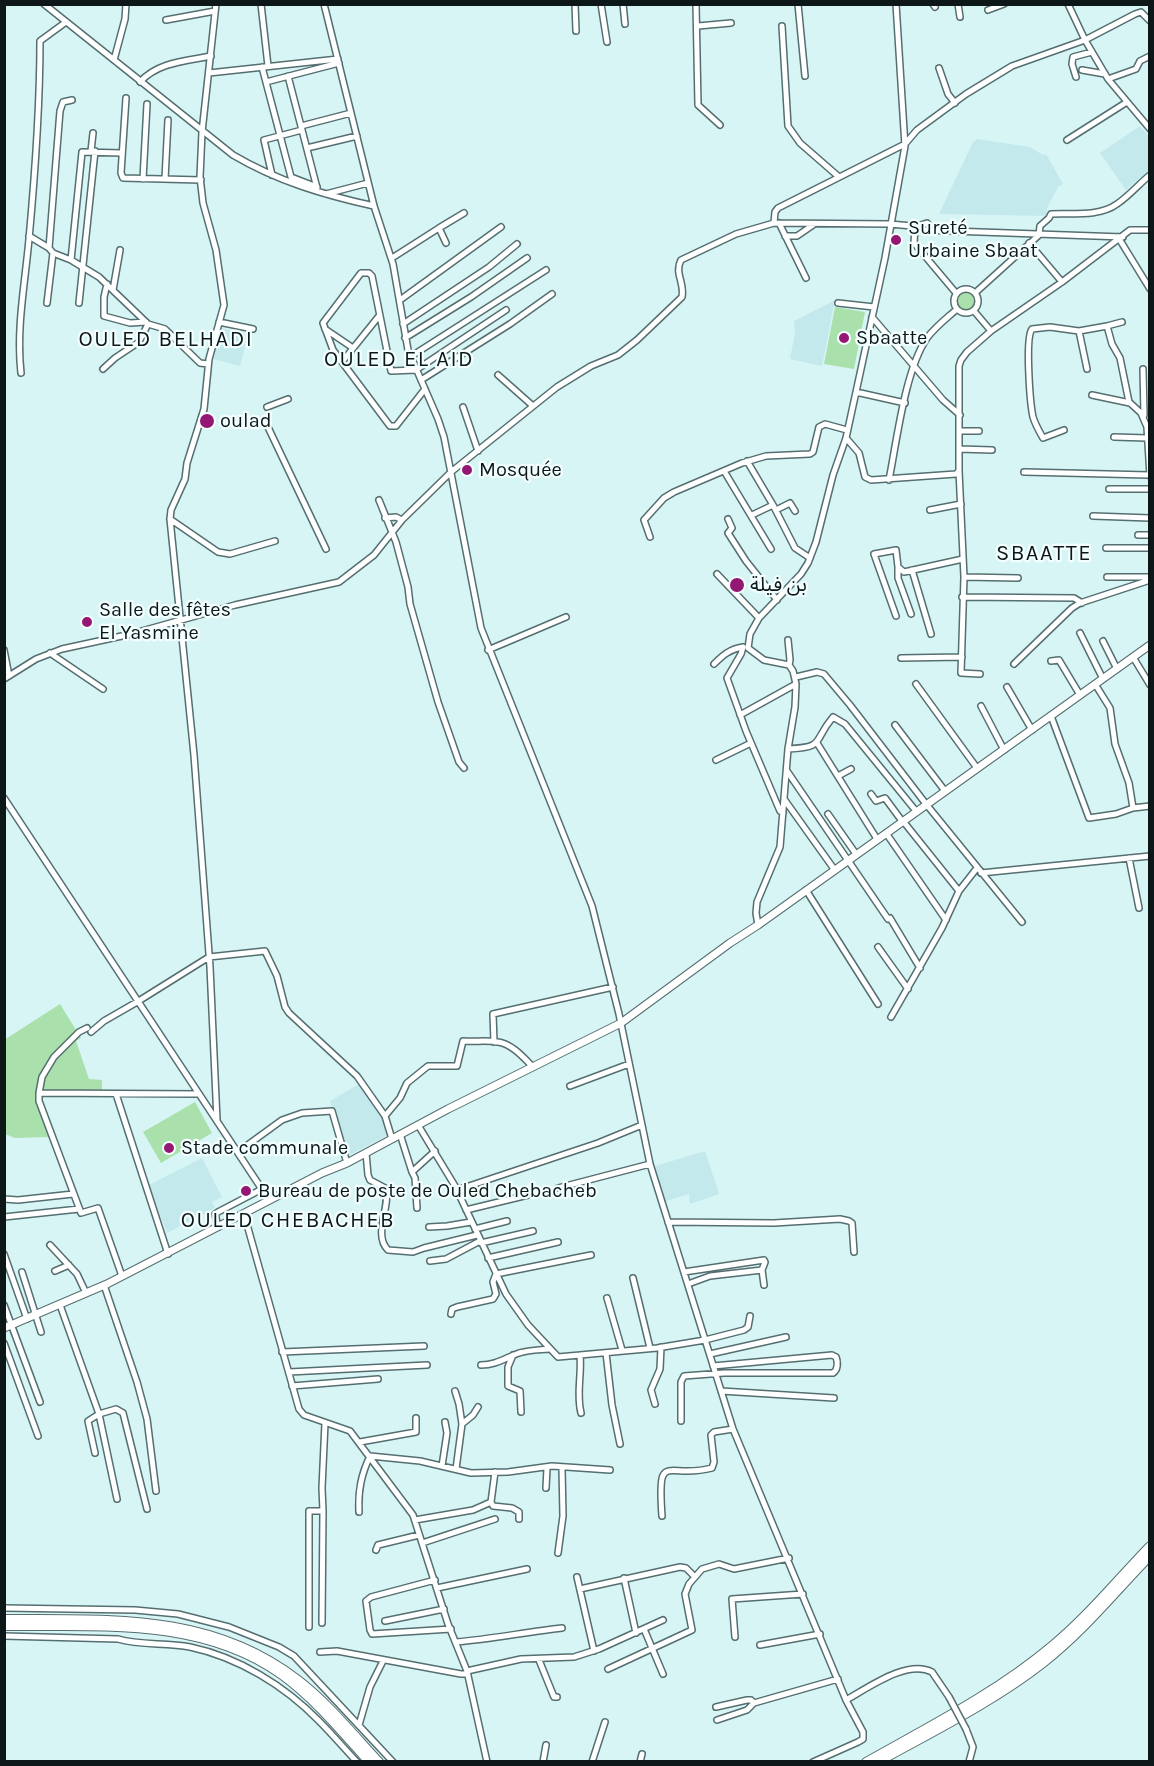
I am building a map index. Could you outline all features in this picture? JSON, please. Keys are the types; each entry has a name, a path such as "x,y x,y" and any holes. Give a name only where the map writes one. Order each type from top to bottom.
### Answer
{"highway":[{"path":"866,1761 985,1695 1019,1672 1066,1633 1149,1546"},
{"path":"878,1761 964,1714 1043,1663 1083,1627 1149,1556"},
{"path":"4,1619 157,1623 221,1637 264,1657 301,1682 379,1761"},
{"path":"4,1626 149,1629 193,1636 233,1648 263,1663 297,1688 369,1761"}],"main road":[{"path":"8,1326 60,1305 168,1254 269,1200 347,1163 621,1023 1149,645"}],"street":[{"path":"44,4 51,7 66,22 233,155 272,175 374,206"},
{"path":"114,60 125,19 126,4"},
{"path":"261,4 266,82 291,177 320,191 368,183"},
{"path":"324,4 374,206 392,258 410,357 442,429 479,621 488,650 591,902 613,987 650,1164 734,1429 846,1700 863,1732 862,1739 813,1761"},
{"path":"575,4 576,31"},
{"path":"601,4 607,42"},
{"path":"624,4 625,24"},
{"path":"696,4 698,105 720,125"},
{"path":"798,4 805,76"},
{"path":"896,4 905,145"},
{"path":"958,4 960,17"},
{"path":"988,10 1004,4"},
{"path":"1068,4 1085,40 1107,76 1149,129"},
{"path":"166,20 216,8 202,132 201,180 203,203 216,250 224,305 208,363 204,409 187,463 185,479 171,510 170,519 181,621 209,957 216,1120"},
{"path":"783,813 780,811 751,743 727,678 759,618 801,574 816,542 833,475 846,438 906,141 917,130 955,103 1012,66 1085,40 1141,12 1149,21"},
{"path":"21,373 18,346 30,236 40,41 66,22"},
{"path":"698,26 731,23"},
{"path":"782,26 788,126 800,143 839,177"},
{"path":"1076,77 1072,63 1073,57 1092,52"},
{"path":"140,82 147,74 164,66 211,56"},
{"path":"1082,70 1107,76 1136,69 1140,61 1149,56"},
{"path":"209,73 338,61"},
{"path":"266,82 338,61"},
{"path":"939,68 948,94 955,103"},
{"path":"288,76 320,191"},
{"path":"126,98 121,173 123,178 201,180"},
{"path":"47,303 60,111 63,102 72,100"},
{"path":"1067,140 1127,102"},
{"path":"143,179 147,104"},
{"path":"272,175 263,141 351,113"},
{"path":"165,179 168,120"},
{"path":"79,303 84,268 93,133"},
{"path":"307,148 357,136"},
{"path":"806,278 776,223 775,212 778,208 905,145"},
{"path":"70,260 82,152 122,153"},
{"path":"975,293 1039,235 1040,226 1051,214 1087,213 1109,208 1124,199 1149,175"},
{"path":"392,258 464,213"},
{"path":"4,650 7,677 36,658 81,644 131,634 246,603 339,582 374,555 402,520 451,472 572,377 618,355 637,340 682,297 682,284 678,274 681,260 736,234 776,223 890,224 934,231 1120,238"},
{"path":"785,236 797,236 815,224"},
{"path":"400,300 501,227"},
{"path":"915,227 914,243 957,293"},
{"path":"439,228 446,243"},
{"path":"980,674 962,674 964,577 959,471 958,372 961,360 991,331 1130,231 1149,230"},
{"path":"30,236 107,284 147,323"},
{"path":"1120,238 1149,289"},
{"path":"1029,243 1062,282"},
{"path":"403,324 489,267 517,244"},
{"path":"113,290 120,250"},
{"path":"405,338 527,258"},
{"path":"410,357 546,270"},
{"path":"425,389 396,426 390,426 333,350 323,323 361,273 369,273 372,276 391,371 416,370 506,310"},
{"path":"107,284 104,316 130,323 147,323 165,329 200,363 208,363"},
{"path":"974,311 963,313 957,309 953,300 957,293 964,289 975,293"},
{"path":"974,311 978,302 975,293"},
{"path":"421,380 510,324 552,294"},
{"path":"838,303 874,307"},
{"path":"889,480 914,365 928,336 957,309"},
{"path":"974,311 991,331"},
{"path":"342,362 379,316"},
{"path":"872,317 943,400 960,415"},
{"path":"219,322 253,329"},
{"path":"1064,430 1043,438 1034,419 1028,354 1029,333 1032,329 1044,326 1079,331 1122,322"},
{"path":"103,369 139,342 147,323"},
{"path":"1107,326 1112,344 1120,358 1130,403"},
{"path":"325,329 353,348"},
{"path":"1079,331 1087,369"},
{"path":"1143,369 1144,419"},
{"path":"498,375 533,406"},
{"path":"856,392 905,403"},
{"path":"1024,472 1149,475 1148,427 1141,413 1130,403 1092,395"},
{"path":"267,407 288,399"},
{"path":"463,407 478,451"},
{"path":"266,423 326,549"},
{"path":"650,537 644,520 664,498 747,461 766,456 810,454 813,452 821,425 846,430"},
{"path":"960,431 979,431"},
{"path":"1114,437 1147,438"},
{"path":"846,438 859,453 866,478 876,481 956,474 959,471"},
{"path":"959,449 992,450"},
{"path":"747,461 795,548 810,558"},
{"path":"724,471 771,549"},
{"path":"1109,489 1149,489"},
{"path":"379,500 396,542 410,604 438,702 459,762 464,768"},
{"path":"752,515 790,503 795,511"},
{"path":"930,510 961,504"},
{"path":"1093,516 1149,518"},
{"path":"385,518 396,517 402,520"},
{"path":"170,519 218,552 230,554 275,541"},
{"path":"728,519 732,528 728,533 746,561 777,600"},
{"path":"1138,534 1149,534"},
{"path":"1106,548 1149,548"},
{"path":"896,616 874,554 896,550 898,578 910,614"},
{"path":"898,567 904,572 963,559"},
{"path":"912,570 931,634"},
{"path":"717,574 759,618"},
{"path":"964,577 1018,578"},
{"path":"1107,577 1149,578"},
{"path":"1014,664 1072,608 1149,578"},
{"path":"962,597 1074,598 1082,603"},
{"path":"488,650 566,617"},
{"path":"1080,633 1103,679"},
{"path":"758,925 757,902 778,855 788,749 795,707 796,677 789,665 788,640"},
{"path":"1103,641 1117,669"},
{"path":"714,664 735,648 745,648 764,660 789,665"},
{"path":"50,653 103,689"},
{"path":"901,658 962,657"},
{"path":"1133,657 1149,685"},
{"path":"1051,661 1059,660 1080,695"},
{"path":"796,677 817,672 824,674 1022,922"},
{"path":"740,715 796,684"},
{"path":"916,684 977,768"},
{"path":"1095,684 1108,702 1115,744 1129,783 1132,808"},
{"path":"1006,687 1032,730"},
{"path":"981,706 1004,750"},
{"path":"1050,716 1089,818 1149,806"},
{"path":"788,749 809,748 817,742 825,726 833,717 845,724 916,811"},
{"path":"895,725 945,791"},
{"path":"817,742 877,839"},
{"path":"716,760 751,743"},
{"path":"838,776 851,770"},
{"path":"786,771 888,920 891,918 920,968"},
{"path":"871,794 876,801 885,798 959,891"},
{"path":"4,798 269,1200"},
{"path":"784,799 834,869"},
{"path":"828,814 856,854"},
{"path":"886,833 946,920"},
{"path":"891,1017 946,920 959,891 979,870 1149,856"},
{"path":"1129,858 1139,908"},
{"path":"806,890 878,1004"},
{"path":"878,947 908,989"},
{"path":"122,1276 98,1208 81,1213 79,1209 39,1101 42,1077 54,1057 79,1032 89,1030 209,957 265,951 272,962 289,1013 357,1076 385,1116 392,1138"},
{"path":"494,1042 493,1014 613,987"},
{"path":"385,1116 400,1098 407,1083 428,1066 457,1066 464,1041 509,1045 533,1067"},
{"path":"570,1086 629,1064"},
{"path":"39,1093 199,1094"},
{"path":"116,1094 168,1254"},
{"path":"238,1152 282,1120 302,1113 332,1111 347,1163"},
{"path":"418,1125 457,1190 496,1274 519,1313 558,1357 661,1347 705,1340 744,1330 748,1326 750,1316"},
{"path":"457,1190 598,1143 642,1125"},
{"path":"400,1134 415,1178 417,1208"},
{"path":"412,1172 435,1151"},
{"path":"366,1153 370,1180 386,1188 388,1194 383,1214 382,1235 384,1246 388,1250 413,1252 478,1237 533,1231"},
{"path":"558,1188 650,1164"},
{"path":"218,1227 215,1214 261,1189"},
{"path":"4,1199 18,1200 73,1194"},
{"path":"466,1210 528,1195"},
{"path":"4,1217 79,1209"},
{"path":"244,1214 299,1409 304,1415 350,1431 410,1508 467,1672 487,1761"},
{"path":"668,1222 774,1223 840,1219 852,1223 854,1252"},
{"path":"430,1261 446,1259 507,1221"},
{"path":"429,1227 447,1227 471,1222"},
{"path":"488,1258 558,1242"},
{"path":"50,1245 77,1274 86,1293"},
{"path":"4,1254 27,1319"},
{"path":"496,1274 591,1255"},
{"path":"684,1272 764,1260 762,1270 764,1285"},
{"path":"55,1271 69,1265"},
{"path":"688,1284 710,1276 762,1270"},
{"path":"22,1272 41,1332"},
{"path":"451,1314 453,1308 493,1299 496,1294 493,1282 496,1274"},
{"path":"633,1278 650,1348"},
{"path":"104,1285 147,1419 156,1491"},
{"path":"607,1298 622,1350"},
{"path":"4,1305 8,1326 40,1402"},
{"path":"60,1305 99,1414 117,1499"},
{"path":"710,1354 786,1337"},
{"path":"4,1343 38,1437"},
{"path":"282,1352 424,1346"},
{"path":"655,1404 651,1390 660,1369 661,1347"},
{"path":"481,1365 495,1365 513,1355 549,1348"},
{"path":"606,1353 612,1406 620,1444"},
{"path":"513,1355 508,1366 508,1386 520,1390 521,1412"},
{"path":"580,1356 578,1394 581,1413"},
{"path":"681,1421 681,1382 684,1376 833,1373 836,1371 837,1362 835,1356 826,1356 714,1366"},
{"path":"289,1372 427,1365"},
{"path":"292,1386 378,1379"},
{"path":"455,1390 462,1424 456,1469"},
{"path":"721,1390 834,1398"},
{"path":"462,1424 473,1415 478,1407"},
{"path":"95,1453 88,1421 99,1414 116,1409 123,1413 147,1509"},
{"path":"360,1442 416,1432 416,1418"},
{"path":"442,1466 447,1433 445,1422"},
{"path":"322,1623 325,1423"},
{"path":"662,1516 661,1476 673,1470 712,1468 714,1462 711,1435 714,1432 734,1429"},
{"path":"370,1456 420,1461 471,1473 547,1468 610,1470"},
{"path":"359,1512 362,1473 370,1456"},
{"path":"546,1488 547,1468"},
{"path":"558,1553 563,1516 562,1468"},
{"path":"495,1472 491,1502 493,1506 512,1508 519,1512 519,1519"},
{"path":"415,1520 473,1510 491,1502"},
{"path":"309,1627 309,1511 323,1511"},
{"path":"422,1543 495,1519"},
{"path":"376,1550 378,1545 391,1540 419,1535"},
{"path":"608,1669 692,1630 685,1594 695,1576 702,1569 717,1564 734,1569 789,1558"},
{"path":"580,1589 682,1566 695,1576"},
{"path":"437,1588 526,1569"},
{"path":"577,1577 594,1651"},
{"path":"624,1578 636,1633"},
{"path":"435,1580 371,1597 366,1601 370,1630 372,1634 451,1629"},
{"path":"735,1637 732,1599 803,1594"},
{"path":"4,1608 141,1610 184,1616 229,1627 290,1653 393,1761"},
{"path":"385,1621 444,1609"},
{"path":"320,1652 337,1651 461,1674 521,1659 574,1657 594,1651 663,1620"},
{"path":"456,1642 497,1639 521,1632 562,1628"},
{"path":"644,1629 663,1674"},
{"path":"760,1645 820,1634"},
{"path":"4,1636 154,1642 191,1647 212,1654 256,1673 285,1691 318,1719 357,1761"},
{"path":"539,1660 554,1697 557,1697"},
{"path":"359,1725 370,1687 383,1661"},
{"path":"846,1700 883,1679 908,1670 920,1669 933,1672 966,1729 973,1747 969,1761"},
{"path":"717,1720 747,1710 754,1703 838,1679"},
{"path":"716,1707 747,1700 754,1703"},
{"path":"592,1761 605,1722"},
{"path":"543,1761 546,1745"},
{"path":"640,1761 642,1754"}],"shaded area":[{"path":"1140,126 1149,137 1149,170 1126,190 1100,153"},
{"path":"977,139 1030,147 1043,155 1046,154 1063,184 1058,187 1047,208 1047,216 939,214 973,142"},
{"path":"835,300 822,366 790,359 795,332 794,321"},
{"path":"221,328 248,335 240,366 213,359"},
{"path":"359,1084 385,1116 386,1136 346,1157 330,1101"},
{"path":"705,1151 719,1194 690,1204 689,1194 663,1202 652,1167"},
{"path":"202,1158 222,1197 212,1202 215,1208 167,1233 149,1185"}],"green space":[{"path":"966,291 973,294 976,301 973,308 966,311 959,308 956,301 959,294"},
{"name":"Sbaatte","path":"835,307 865,312 854,369 824,364"},
{"path":"60,1004 81,1038 76,1041 89,1079 102,1080 102,1091 38,1090 36,1100 49,1137 15,1138 5,1134 4,1040"},
{"name":"Stade communale","path":"195,1102 212,1133 161,1163 143,1132"}],"place":[{"name":"Sureté Urbaine Sbaat","path":"896,240"},
{"name":"Sbaatte","path":"844,338"},
{"name":"oulad","path":"207,421"},
{"name":"Mosquée","path":"467,470"},
{"name":"بن فيلة","path":"737,585"},
{"name":"Salle des fêtes El Yasmine","path":"87,622"},
{"name":"Stade communale","path":"169,1148"},
{"name":"Bureau de poste de Ouled Chebacheb","path":"246,1191"}],"district":[{"name":"OULED BELHADI","path":"166,340"},
{"name":"OULED EL AID","path":"399,360"},
{"name":"SBAATTE","path":"1044,554"},
{"name":"OULED CHEBACHEB","path":"288,1221"}]}
